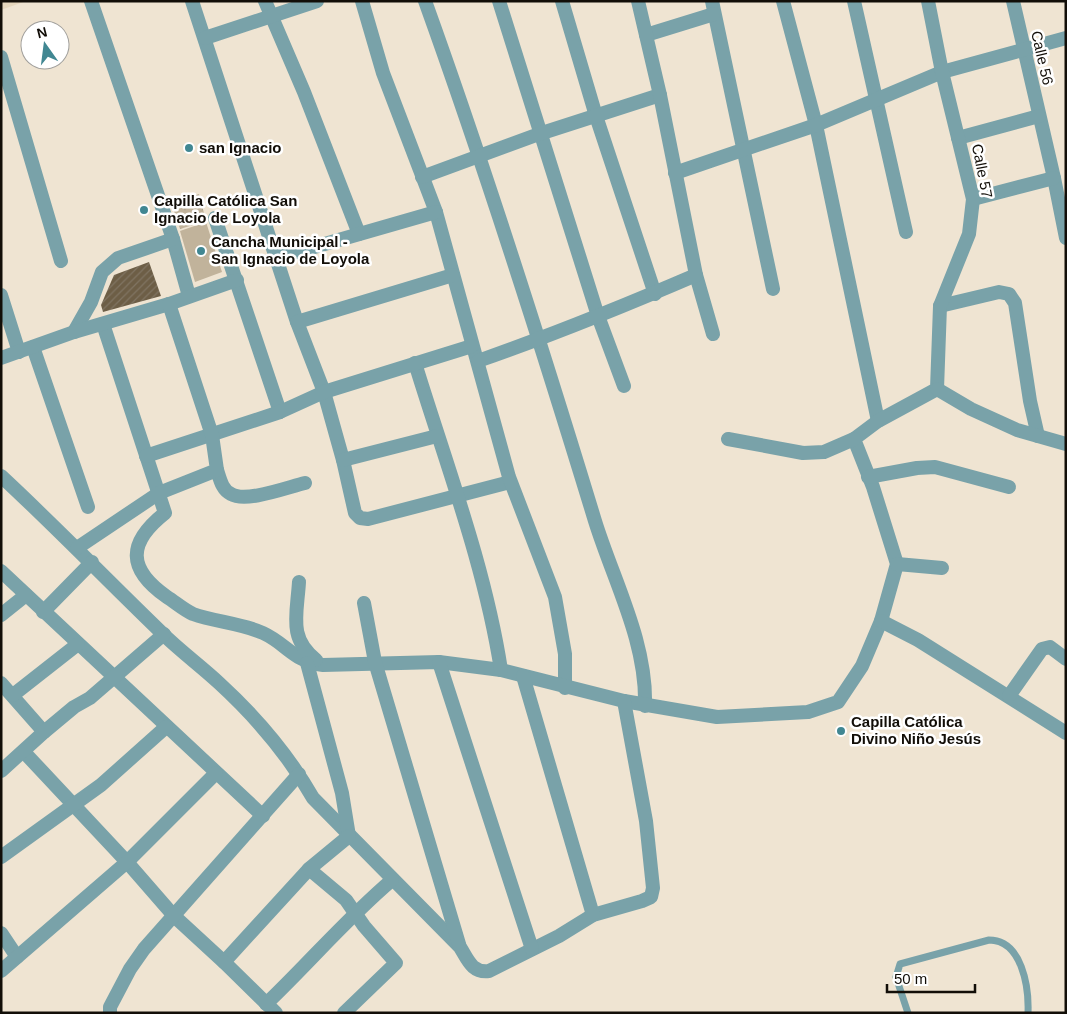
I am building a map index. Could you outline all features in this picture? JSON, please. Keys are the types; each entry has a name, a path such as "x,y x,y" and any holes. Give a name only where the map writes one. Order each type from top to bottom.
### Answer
{"street":[{"path":"90,1 173,239 190,296"},
{"path":"192,1 297,322 324,392 344,460 355,513 360,518 368,519 456,498 510,482"},
{"path":"265,1 270,17 304,92 359,234"},
{"path":"205,38 317,1"},
{"path":"362,1 383,73 436,212 510,482 554,597 565,654 565,688"},
{"path":"425,1 481,156 540,339 601,541 641,654 646,682 645,706"},
{"path":"499,1 539,134 598,316 624,386"},
{"path":"562,1 596,116 655,294"},
{"path":"638,1 660,95 696,275 713,334"},
{"path":"783,1 816,125 878,421"},
{"path":"854,1 906,232"},
{"name":"Calle 57","path":"928,1 942,72 973,199 969,234 940,306 937,389"},
{"name":"Calle 56","path":"1013,1 1066,238"},
{"path":"646,35 713,8 773,289"},
{"path":"675,173 816,125 876,98 942,72 1066,38"},
{"path":"1,57 61,261"},
{"path":"422,177 539,134 660,95"},
{"path":"958,138 1039,116"},
{"path":"973,199 1054,178"},
{"path":"276,258 436,212"},
{"path":"215,218 280,412"},
{"path":"74,332 91,302 102,272 118,258 173,239"},
{"path":"297,322 453,275"},
{"path":"478,360 540,339 655,294 696,275"},
{"path":"1,358 74,332 170,304 237,280"},
{"path":"940,306 999,292 1009,294 1015,303 1030,401 1038,436"},
{"path":"1,295 26,349 88,507"},
{"path":"170,304 212,435 217,470 223,486 229,494 250,496 305,482"},
{"path":"103,324 165,513 150,525 140,538 136,552 142,571 150,584 191,613 263,633 307,663 323,665 375,662 440,662 500,670 624,702 717,717 808,712 838,702 862,666 881,621 897,564 854,439"},
{"path":"146,456 280,412 324,392 472,346"},
{"path":"414,363 488,607 500,670"},
{"path":"728,439 804,453 824,452 854,439 878,421 937,389 971,409 1017,430 1066,444"},
{"path":"344,460 437,436"},
{"path":"868,477 917,468 935,467 1009,487"},
{"path":"77,548 158,493 217,470"},
{"path":"1,476 92,562 164,634 220,684 258,723 299,774 313,798 460,947 474,969 480,972 489,970 532,949 593,916 642,901 650,896 653,888 646,821 624,702"},
{"path":"43,612 92,562"},
{"path":"897,564 942,568"},
{"path":"1,571 262,816"},
{"path":"299,582 296,636 304,651 323,665"},
{"path":"1,615 26,595"},
{"path":"364,603 375,662 460,947"},
{"path":"881,621 1009,696 1066,733"},
{"path":"1,771 44,732 114,678 164,634"},
{"path":"13,695 78,644"},
{"path":"1009,696 1042,649 1050,647 1066,659"},
{"path":"440,662 532,949"},
{"path":"307,663 342,793 349,836"},
{"path":"523,676 593,916"},
{"path":"1,683 44,732"},
{"path":"1,857 74,806 127,764 166,727"},
{"path":"24,752 127,862 174,916 271,1008 355,911 392,880"},
{"path":"1,971 127,862 216,773"},
{"path":"110,1013 110,1007 130,969 144,949 299,774"},
{"path":"224,962 309,869 349,836"},
{"path":"309,869 346,900 364,926 396,963 344,1013"},
{"path":"1,933 17,956"}],"lane":[{"path":"908,1013 896,977 897,968 900,964 989,940 998,940 1008,945 1016,957 1029,996 1028,1013"}],"shaded area":[{"path":"1,1 26,1 1,10"}],"green space":[{"path":"199,194 206,221 180,229 171,202"},
{"name":"Cancha Municipal - San Ignacio de Loyola","path":"206,222 222,272 195,282 180,231"}],"building":[{"path":"149,262 161,296 103,312 101,305 114,275"}],"place":[{"name":"san Ignacio","path":"189,148"},
{"name":"Capilla Católica San Ignacio de Loyola","path":"144,210"},
{"name":"Cancha Municipal - San Ignacio de Loyola","path":"201,251"},
{"name":"Capilla Católica Divino Niño Jesús","path":"841,731"}]}
